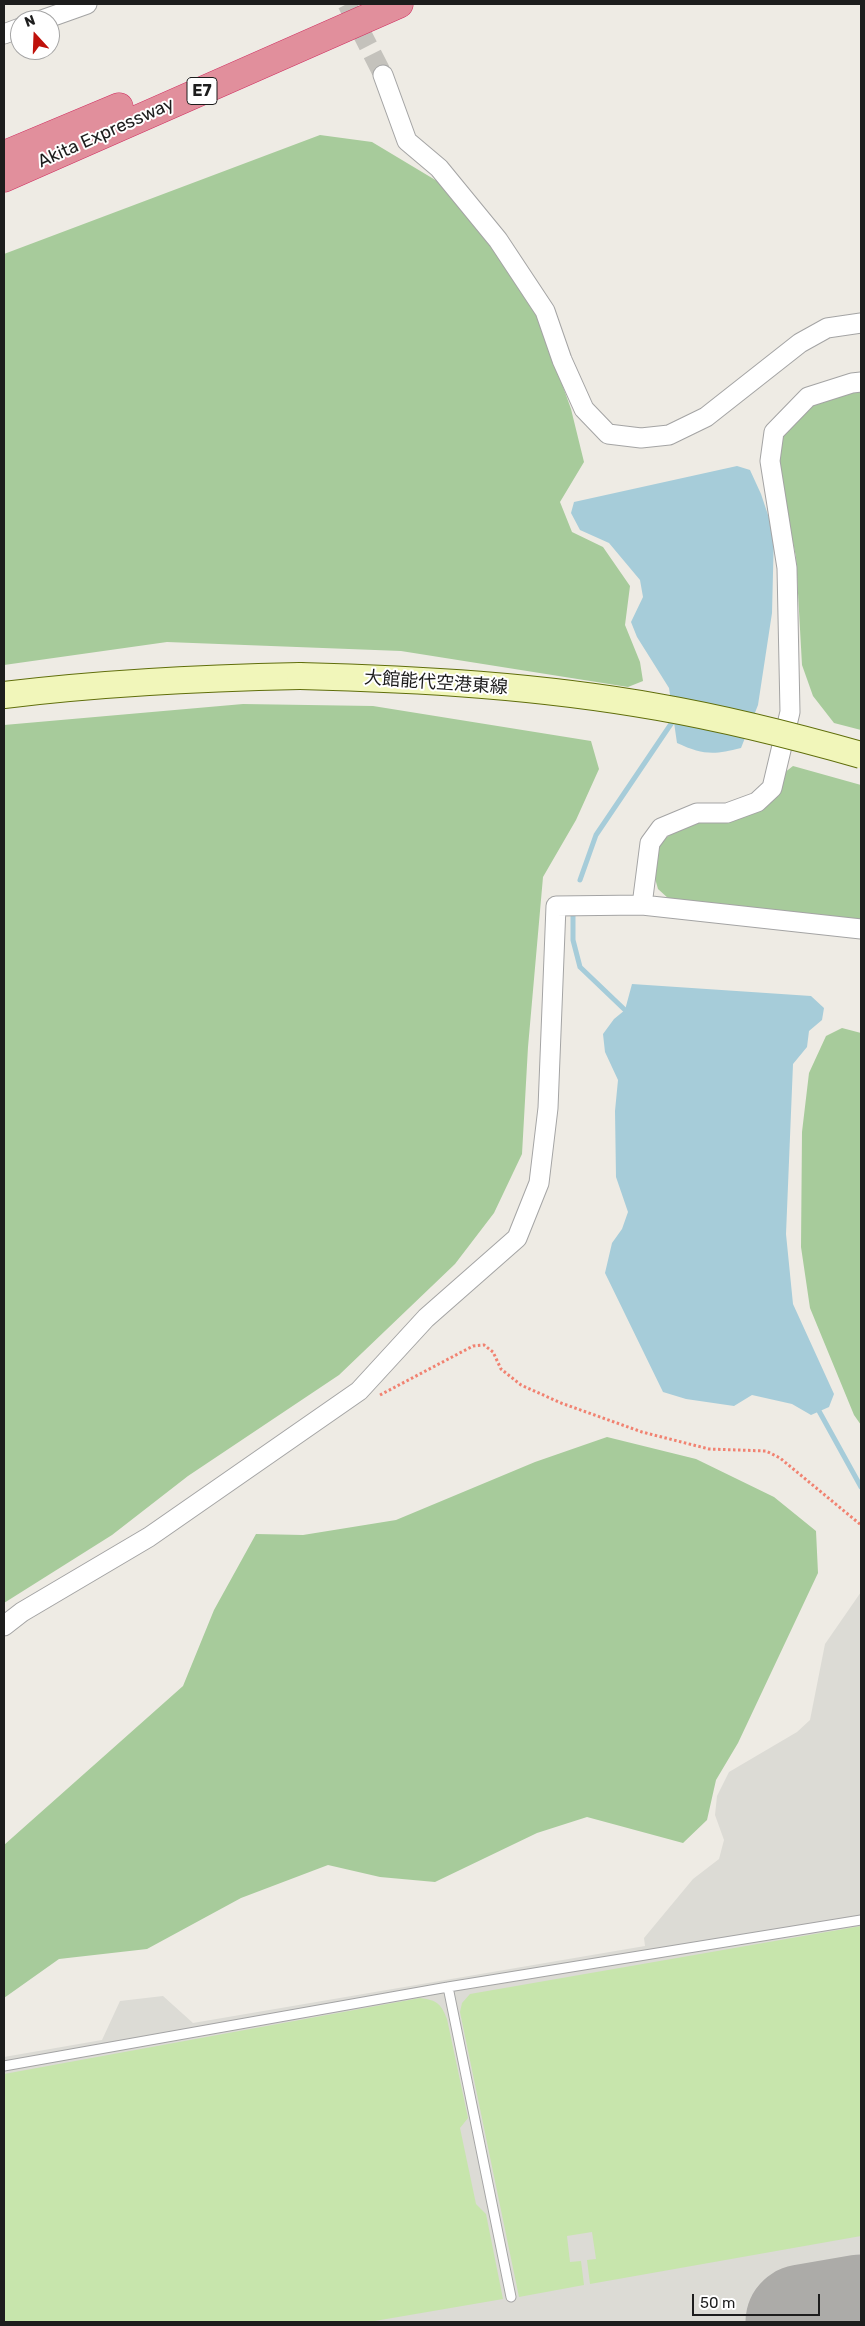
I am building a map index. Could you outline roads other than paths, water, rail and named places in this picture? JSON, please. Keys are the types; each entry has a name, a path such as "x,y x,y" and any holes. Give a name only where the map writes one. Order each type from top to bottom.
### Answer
{"highway":[{"name":"Akita Expressway","path":"8,153 135,100 353,4"},
{"name":"Akita Expressway","path":"4,178 399,4"}],"main road":[{"name":"大館能代空港東線","path":"4,695 180,678 300,676 418,679 537,690 639,704 764,728 861,755"}],"street":[{"path":"60,14 87,4"},
{"path":"383,75 407,142 439,168 498,240 545,311 562,360 584,409 608,434 640,438 669,434 706,417 800,343 827,328 861,323"},
{"path":"642,905 650,842 661,828 697,813 727,813 757,802 772,788 790,712 787,568 770,461 774,432 808,397 852,382 861,382"},
{"path":"4,1626 22,1612 149,1537 359,1391 426,1318 518,1238 528,1216 539,1182 548,1108 556,906 642,905 861,929"}],"lane":[{"path":"4,2066 448,1987 861,1920"},
{"path":"448,1987 511,2297"}],"water":[{"path":"737,466 750,470 761,494 774,533 772,613 758,705 741,748 709,753 694,750 677,743 669,688 637,637 631,622 643,597 640,580 609,543 580,530 571,513 574,502"},
{"path":"632,984 811,996 824,1008 822,1020 809,1031 807,1047 793,1064 786,1234 793,1304 834,1394 829,1407 811,1415 792,1404 752,1395 734,1406 686,1399 663,1392 605,1273 612,1243 622,1229 628,1212 616,1177 615,1111 618,1080 605,1052 603,1034 614,1019 625,1010"}],"waterway":[{"path":"580,880 596,835 675,718"},
{"path":"573,913 573,940 580,967 625,1010"},
{"path":"819,1411 861,1487"}],"tunnel":[{"path":"347,4 383,75"}]}
